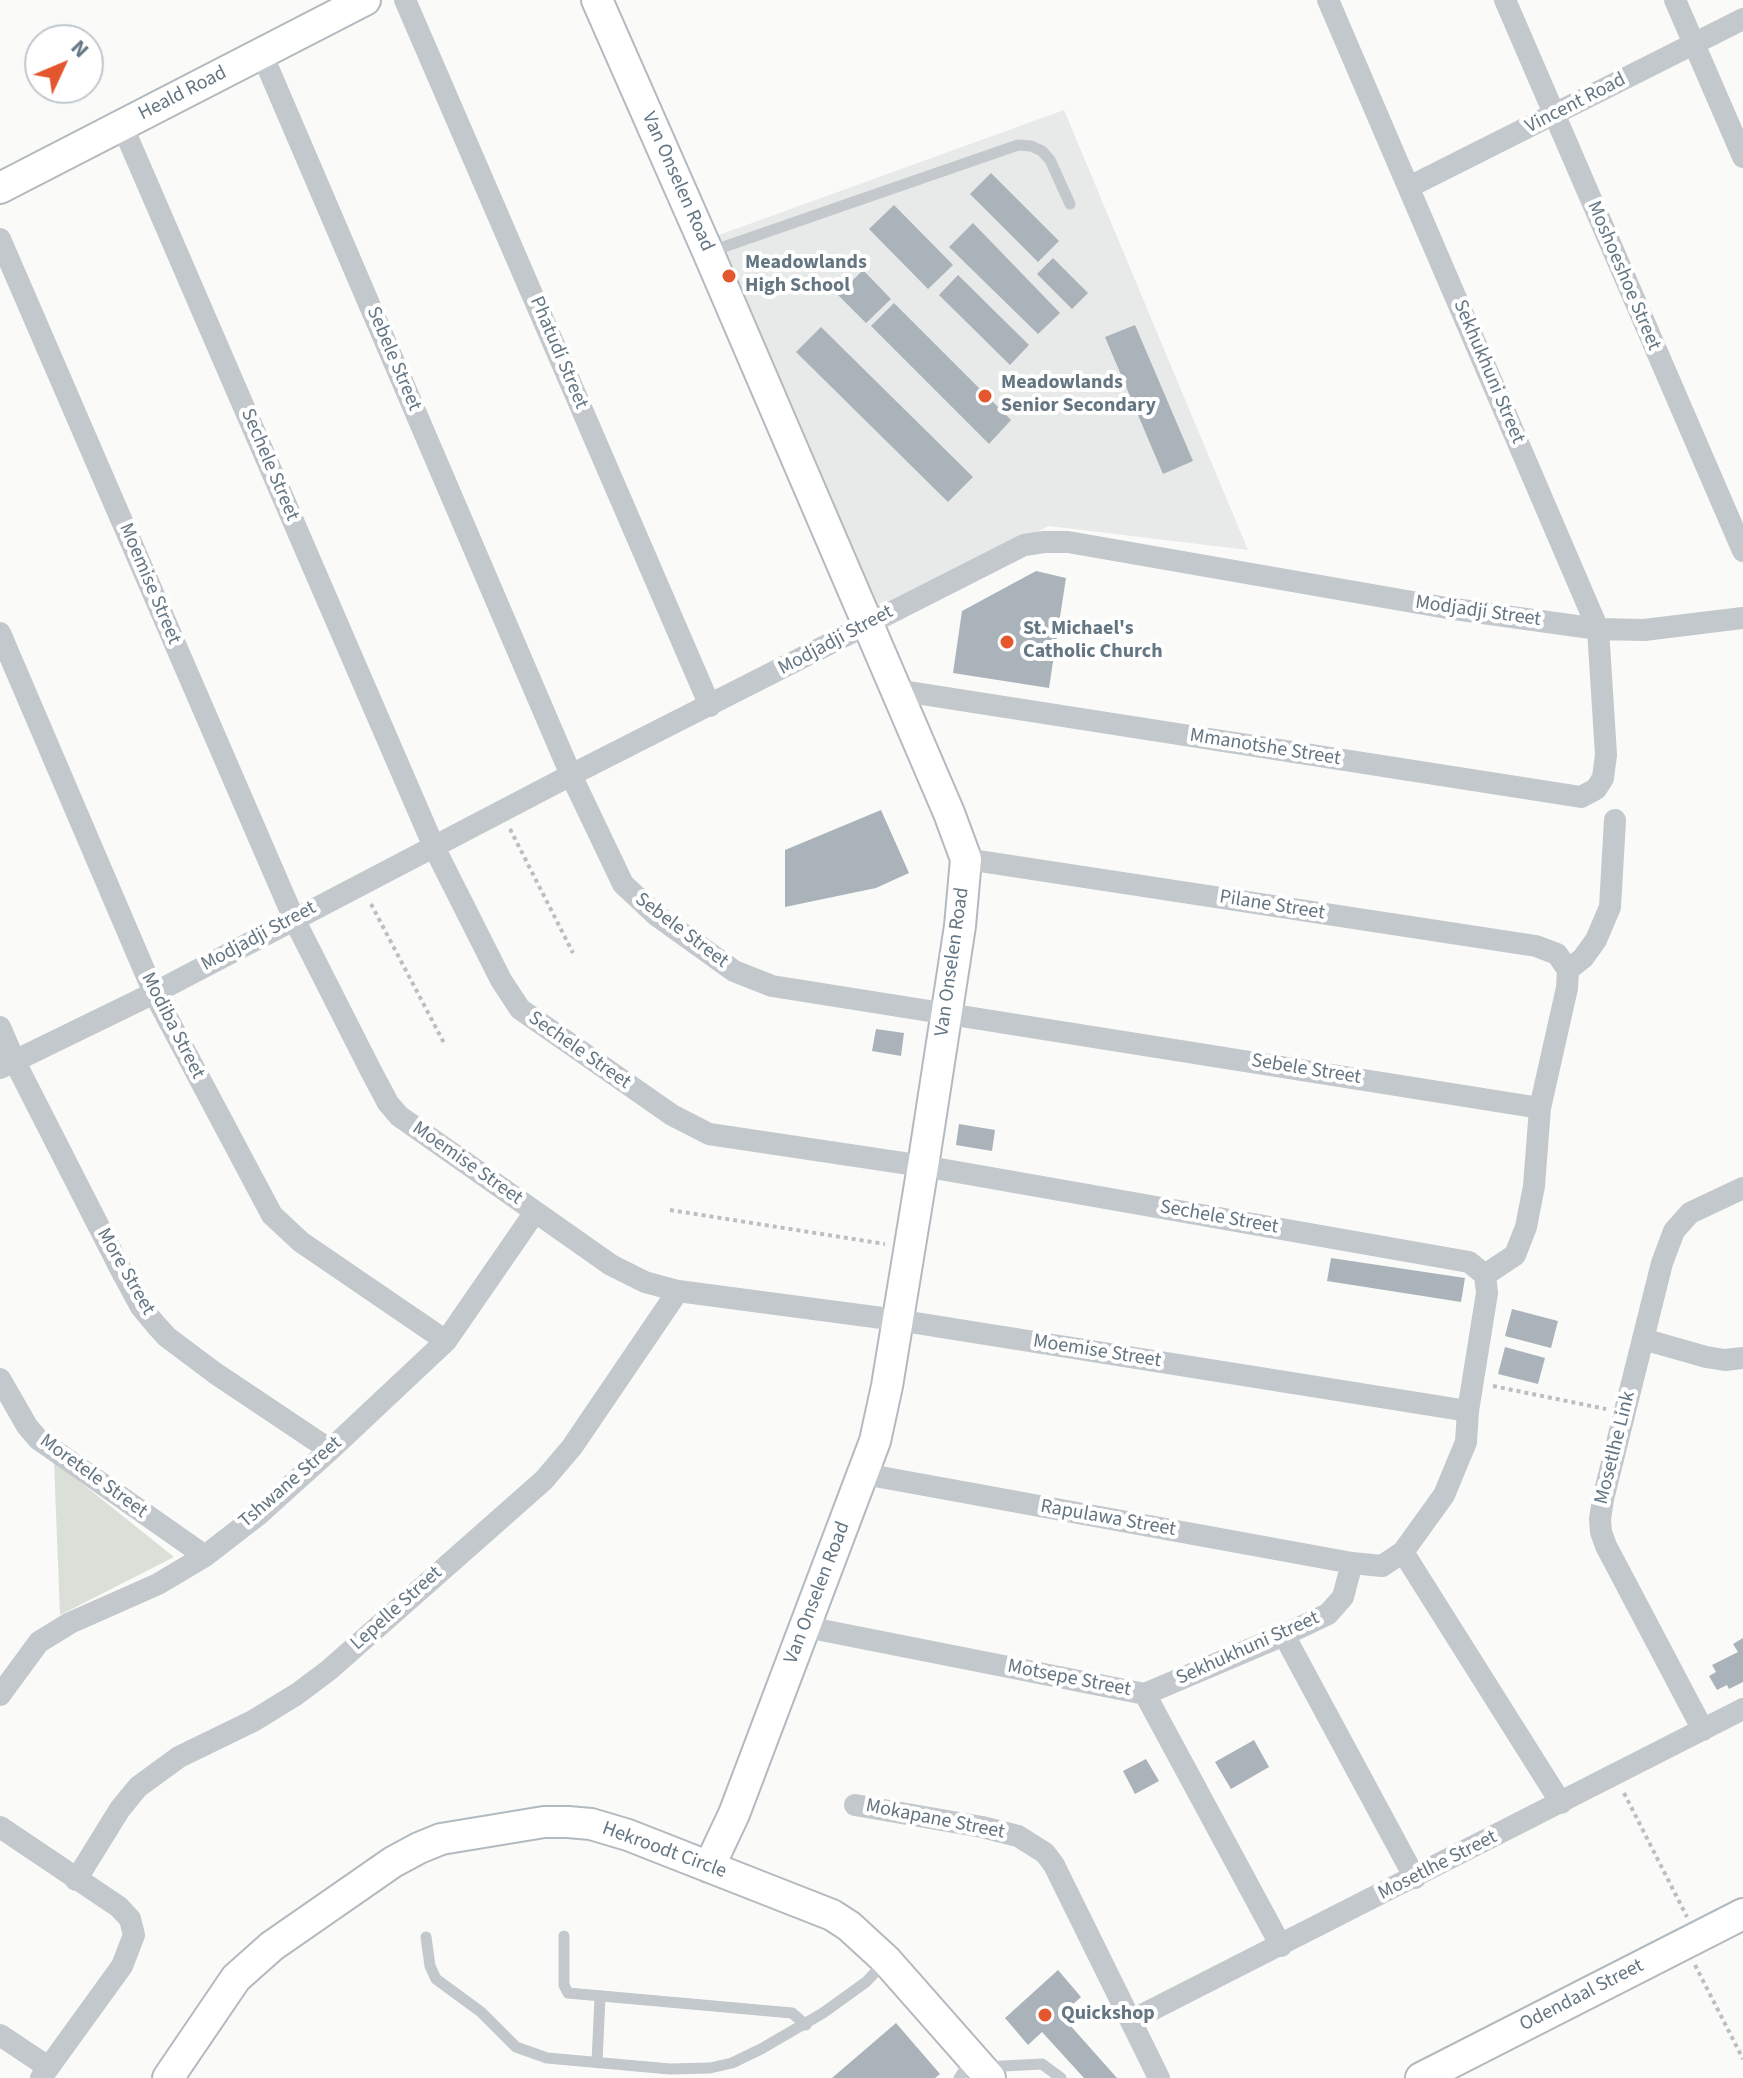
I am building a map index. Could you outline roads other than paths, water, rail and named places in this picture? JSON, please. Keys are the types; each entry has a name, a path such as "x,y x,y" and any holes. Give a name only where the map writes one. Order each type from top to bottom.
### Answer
{"street":[{"name":"Heald Road","path":"0,188 365,0"},
{"name":"Phatudi Street","path":"405,0 710,706"},
{"name":"Van Onselen Road","path":"597,0 708,252 966,859 962,915 923,1166 885,1399 875,1441 734,1814 709,1867"},
{"name":"Sekhukhuni Street","path":"1328,0 1598,629 1606,755"},
{"name":"Moshoeshoe Street","path":"1505,0 1743,551"},
{"path":"1675,0 1743,157"},
{"name":"Vincent Road","path":"1409,187 1743,19"},
{"name":"Sebele Street","path":"262,54 571,775 623,884 656,915 734,971 772,986 1540,1108"},
{"name":"Sechele Street","path":"122,125 434,847 501,980 520,1009 672,1115 709,1134 923,1166 1469,1262 1485,1275"},
{"name":"Moemise Street","path":"0,239 294,919 388,1103 418,1131 620,1270 645,1282 678,1291 897,1320 1468,1411"},
{"name":"Modjadji Street","path":"8,1065 154,993 571,775 1024,545 1068,542 1447,608 1598,629 1644,630 1743,618"},
{"name":"Modiba Street","path":"0,633 154,993 272,1215 301,1242 446,1341"},
{"name":"Mmanotshe Street","path":"896,690 1581,797 1596,789 1603,778 1606,755"},
{"path":"1352,1563 1382,1566 1403,1552 1444,1495 1458,1466 1466,1442 1487,1293 1485,1275 1515,1255 1526,1227 1534,1186 1540,1108 1567,988 1568,970 1583,958 1596,940 1610,907 1615,820"},
{"name":"Pilane Street","path":"966,859 1536,946 1557,954 1568,970"},
{"name":"More Street","path":"0,1027 8,1065 141,1307 167,1337 330,1450"},
{"name":"Mosetlhe Link","path":"1703,1730 1601,1532 1603,1499 1662,1263 1674,1231 1690,1213 1743,1188"},
{"name":"Tshwane Street","path":"0,1695 39,1642 158,1584 205,1556 258,1515 330,1450 446,1341 535,1212"},
{"name":"Lepelle Street","path":"76,1880 120,1809 138,1787 179,1757 253,1721 329,1670 544,1480 572,1447 678,1291"},
{"path":"1643,1339 1706,1357 1725,1360 1743,1358"},
{"name":"Moretele Street","path":"0,1379 38,1439 205,1556"},
{"name":"Rapulawa Street","path":"864,1474 1352,1563"},
{"path":"1403,1552 1561,1803"},
{"name":"Sekhukhuni Street","path":"1145,1694 1328,1614 1343,1597 1352,1563"},
{"name":"Motsepe Street","path":"806,1627 1145,1694 1281,1946"},
{"path":"1284,1635 1415,1878"},
{"name":"Mosetlhe Street","path":"1132,2020 1743,1709"},
{"name":"Mokapane Street","path":"855,1805 982,1827 1018,1836 1035,1844 1054,1865 1159,2078"},
{"name":"Hekroodt Circle","path":"168,2078 227,1989 254,1961 349,1892 419,1848 441,1839 544,1822 591,1824 628,1835 832,1915 849,1926 886,1960 975,2070"},
{"path":"0,1827 119,1907 130,1919 134,1935 122,1966 45,2073 0,2035"},
{"name":"Odendaal Street","path":"1421,2078 1743,1914"}],"lane":[{"path":"708,252 1018,145 1042,151 1050,160 1070,204"},
{"path":"564,1936 565,1990 574,1995 792,2013 806,2025"},
{"path":"426,1937 430,1966 436,1979 481,2012 516,2047 547,2058 670,2069 710,2068 732,2063 806,2025 866,1982 886,1960"},
{"path":"597,2062 600,1997"},
{"path":"975,2070 1042,2064 1061,2078"}],"place":[{"name":"Meadowlands High School","path":"729,276"},
{"name":"Meadowlands Senior Secondary","path":"985,396"},
{"name":"St. Michael's Catholic Church","path":"1007,642"},
{"name":"Quickshop","path":"1045,2015"}]}
